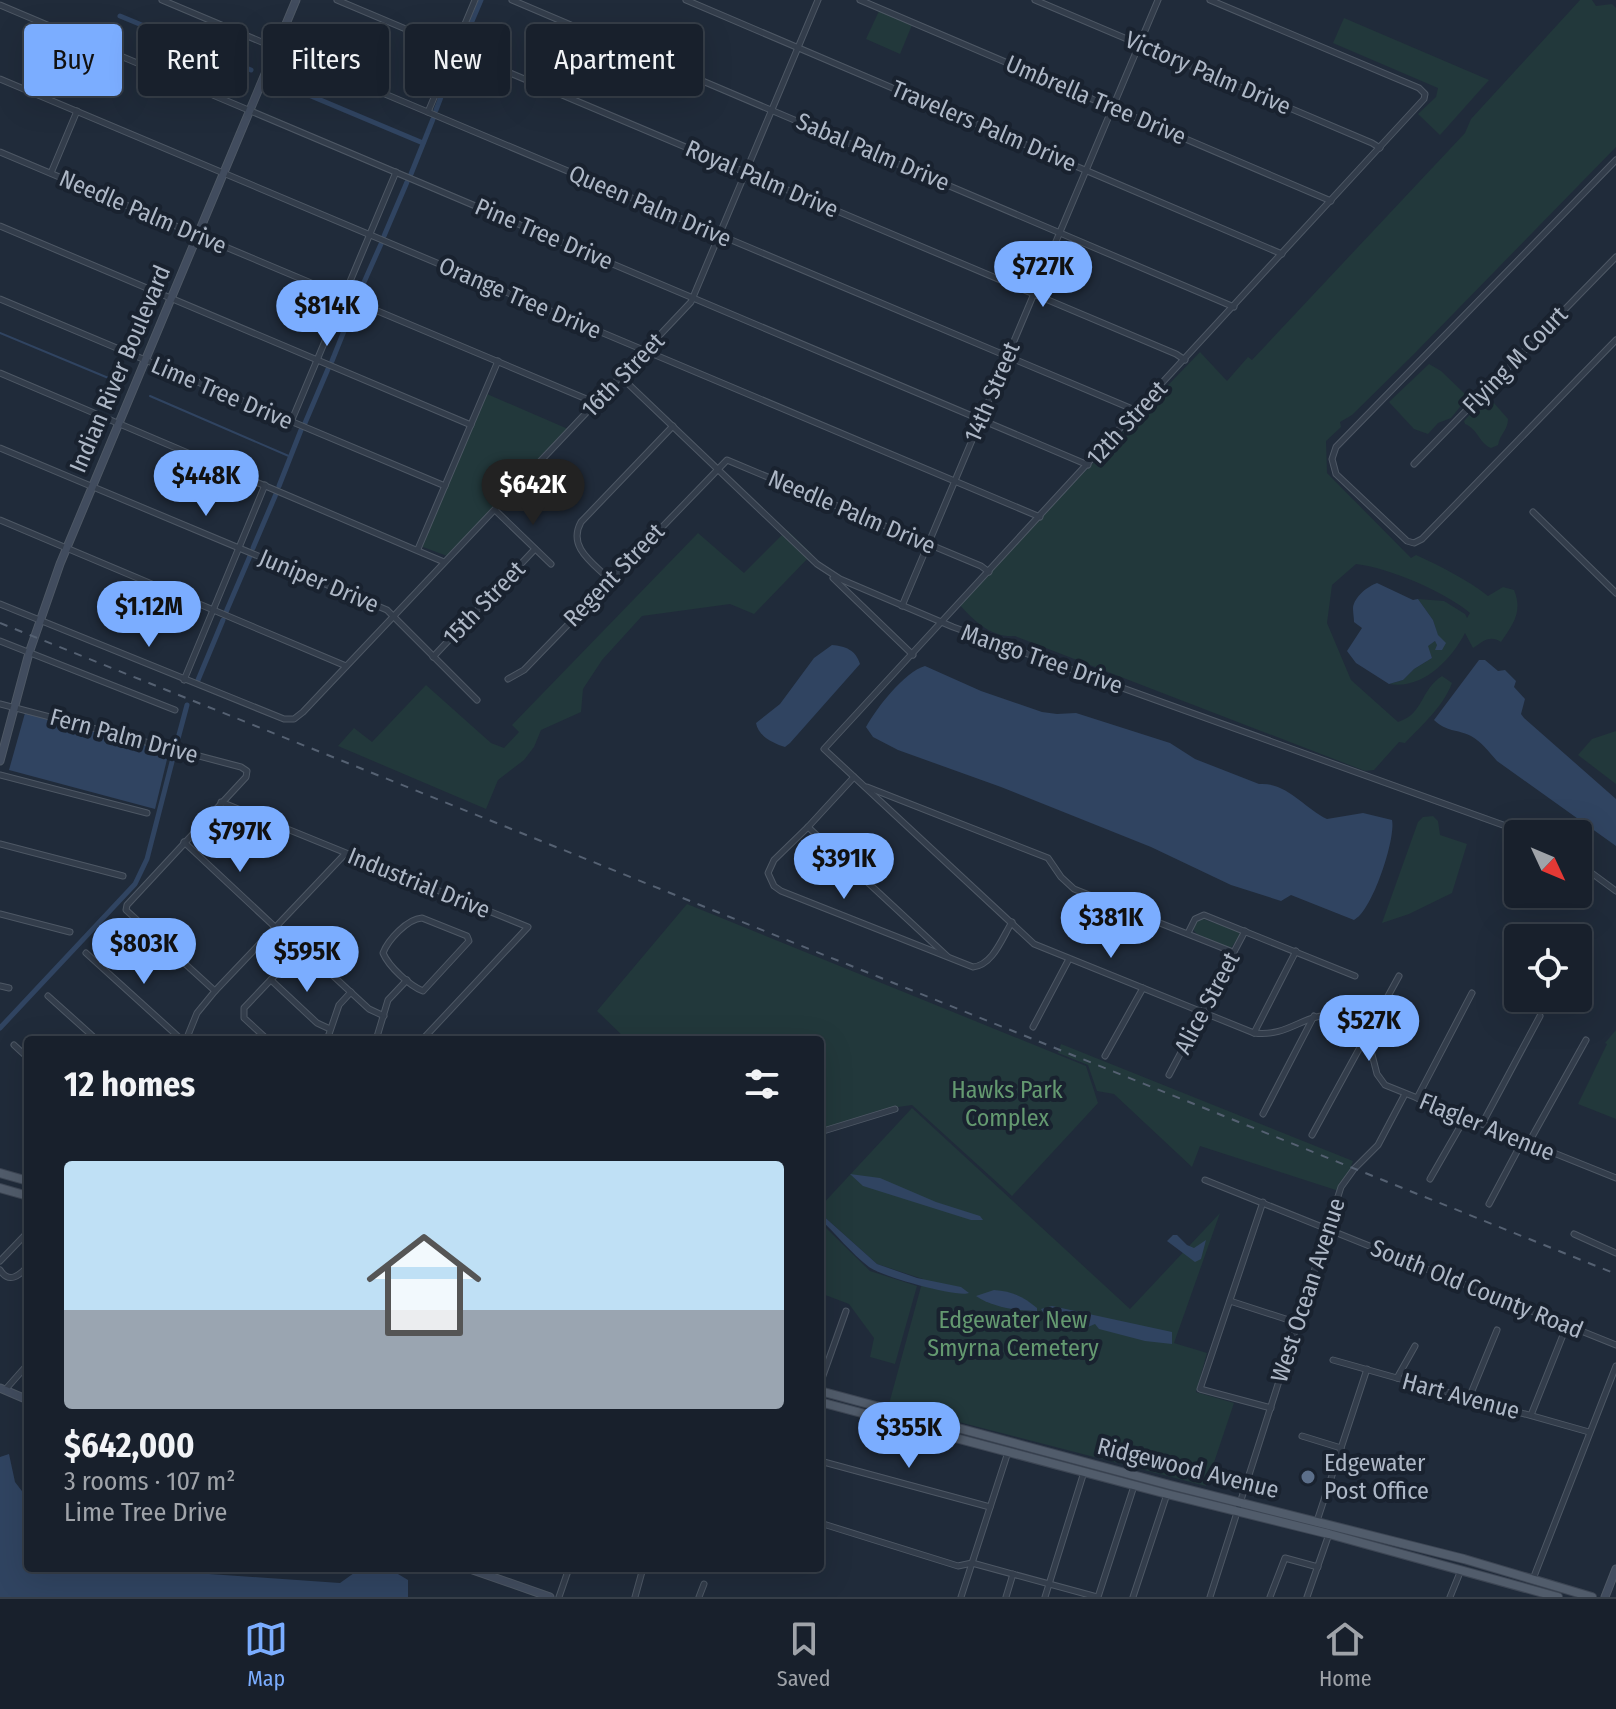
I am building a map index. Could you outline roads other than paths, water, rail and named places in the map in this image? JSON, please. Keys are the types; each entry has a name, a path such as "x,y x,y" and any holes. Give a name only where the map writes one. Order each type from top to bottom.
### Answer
{"main road":[{"name":"Indian River Boulevard","path":"286,24 296,0"},
{"name":"Indian River Boulevard","path":"0,761 29,653 67,548 263,80"},
{"path":"0,1173 24,1180"},
{"path":"0,1188 24,1195"},
{"path":"3,1389 24,1398"},
{"name":"Ridgewood Avenue","path":"824,1392 1416,1547 1558,1597"},
{"path":"824,1401 830,1399 871,1410 883,1408"},
{"name":"Ridgewood Avenue","path":"824,1403 1461,1569 1592,1597"},
{"path":"931,1431 942,1430 994,1444 1003,1440"},
{"path":"1010,1452 1019,1450 1067,1462 1075,1459"},
{"path":"1364,1543 1371,1541 1403,1549 1416,1547"},
{"path":"1605,1597 1616,1569"},
{"path":"477,1572 550,1597"}],"street":[{"name":"Queen Palm Drive","path":"162,0 263,43"},
{"name":"Royal Palm Drive","path":"337,0 405,28"},
{"path":"464,24 475,0"},
{"name":"Sabal Palm Drive","path":"512,0 1234,307"},
{"name":"Travelers Palm Drive","path":"686,0 1282,254"},
{"name":"16th Street","path":"184,680 284,719 294,719 646,351 693,297 818,0"},
{"name":"Umbrella Tree Drive","path":"860,0 1331,201"},
{"name":"Victory Palm Drive","path":"1035,0 1380,148"},
{"name":"14th Street","path":"902,606 1158,0"},
{"name":"12th Street","path":"854,777 824,749 1421,104 1425,94 1419,88 1210,0"},
{"name":"Pine Tree Drive","path":"0,5 1088,465"},
{"name":"Royal Palm Drive","path":"510,72 1185,360"},
{"name":"Orange Tree Drive","path":"0,79 1040,517"},
{"name":"Queen Palm Drive","path":"389,96 1136,413"},
{"path":"428,112 434,96"},
{"path":"51,173 77,111"},
{"name":"Needle Palm Drive","path":"0,152 596,403"},
{"path":"1616,160 1336,447 1332,459 1336,474 1407,541 1414,543 1422,539 1616,340"},
{"path":"291,422 396,172"},
{"path":"0,226 471,425"},
{"name":"Flying M Court","path":"1414,464 1616,257"},
{"name":"Lime Tree Drive","path":"0,299 445,486"},
{"path":"418,549 498,361"},
{"path":"0,373 444,562"},
{"name":"Mango Tree Drive","path":"621,377 827,572 942,623 1504,825"},
{"path":"610,580 579,550 577,530 581,522 673,426"},
{"name":"Juniper Drive","path":"0,448 387,610 477,700"},
{"name":"Needle Palm Drive","path":"717,468 723,461 731,460 989,572"},
{"name":"Regent Street","path":"508,679 524,670 717,468"},
{"path":"0,604 184,680 265,485"},
{"path":"495,510 551,564"},
{"path":"1533,512 1616,593"},
{"path":"0,520 346,666"},
{"name":"15th Street","path":"433,657 535,549"},
{"path":"827,572 913,655"},
{"path":"0,641 175,710"},
{"name":"Fern Palm Drive","path":"0,704 247,771 246,777 221,802"},
{"path":"0,775 147,813"},
{"path":"1012,922 985,963 973,967 781,891 774,886 768,873 774,860 854,777 1012,922 1034,944 1254,1033 1274,1032 1315,1015 1343,1019 1367,1035"},
{"path":"864,786 1048,858 1074,889 1233,952"},
{"path":"215,991 126,910 127,905 221,802"},
{"name":"Industrial Drive","path":"221,802 528,927 426,1036"},
{"path":"808,827 951,959"},
{"path":"184,842 275,927"},
{"path":"0,844 123,876"},
{"path":"186,1036 197,1013 215,991 346,853"},
{"path":"1592,873 1616,891"},
{"path":"0,914 70,932"},
{"path":"1188,933 1195,919 1204,915 1355,976"},
{"path":"422,918 467,936 467,945 426,989 419,990 407,980 383,953 410,921 422,918"},
{"name":"Alice Street","path":"1169,1075 1245,931"},
{"path":"264,1036 244,1018 244,1008 299,950 304,949 373,1012 384,1016"},
{"path":"1254,1033 1296,951"},
{"path":"86,953 179,1036"},
{"path":"1033,1027 1069,959"},
{"path":"1312,1135 1399,976"},
{"path":"271,980 317,1023 330,1029"},
{"path":"377,1036 392,994 407,980"},
{"path":"0,986 9,988"},
{"path":"1105,1056 1143,988"},
{"path":"328,1036 339,1005 351,992"},
{"path":"1417,1098 1472,993"},
{"path":"48,996 93,1036"},
{"path":"1263,1114 1315,1015"},
{"path":"1482,1124 1540,1016"},
{"name":"Flagler Avenue","path":"1367,1035 1380,1081 1405,1094 1616,1178"},
{"path":"1489,1204 1586,1040"},
{"path":"14,1045 24,1054"},
{"name":"West Ocean Avenue","path":"1210,1597 1341,1187 1384,1137 1405,1094"},
{"path":"824,1131 895,1109"},
{"path":"1430,1179 1465,1117"},
{"name":"South Old County Road","path":"1205,1180 1616,1345"},
{"path":"1263,1201 1200,1389 1271,1408"},
{"path":"1574,1234 1616,1253"},
{"path":"0,1261 24,1236"},
{"path":"0,1270 4,1276 11,1278 24,1270"},
{"path":"1230,1301 1298,1323"},
{"path":"824,1373 846,1311"},
{"path":"1531,1415 1567,1325"},
{"path":"1469,1398 1497,1330"},
{"path":"1397,1378 1415,1346"},
{"name":"Hart Avenue","path":"1333,1360 1589,1432"},
{"path":"1529,1585 1616,1366"},
{"path":"3,1389 24,1368"},
{"path":"1317,1521 1367,1369"},
{"path":"1302,1436 1341,1448"},
{"path":"961,1597 1010,1452"},
{"path":"824,1462 990,1507"},
{"path":"1045,1597 1084,1472"},
{"path":"824,1524 958,1566 972,1563 1098,1597 1134,1486"},
{"path":"1133,1597 1167,1494"},
{"path":"1307,1597 1329,1534"},
{"path":"1270,1597 1285,1558 1318,1567"},
{"path":"1450,1597 1461,1569"},
{"path":"493,1578 495,1572"},
{"path":"559,1597 568,1572"},
{"path":"635,1597 642,1572"},
{"path":"1006,1597 1013,1574"},
{"path":"699,1597 704,1584"}],"water":[{"path":"1377,583 1413,600 1418,599 1433,620 1438,635 1446,643 1442,650 1435,650 1435,641 1428,646 1432,658 1403,680 1389,684 1356,663 1347,651 1362,628 1354,622 1354,604 1362,592"},
{"path":"832,645 849,650 856,655 860,664 785,747 767,738 756,723 780,704 814,658"},
{"path":"1479,660 1485,660 1498,671 1505,670 1516,681 1514,687 1525,699 1521,714 1524,718 1616,799 1616,846 1592,829 1592,820 1580,820 1497,761 1475,738 1443,727 1434,720"},
{"path":"925,666 981,691 1042,712 1076,713 1170,743 1195,759 1259,784 1269,784 1287,791 1327,819 1363,813 1392,820 1386,858 1368,904 1354,920 1291,895 1281,901 1231,885 1151,847 898,750 873,737 866,727 876,711 900,683"},
{"path":"25,713 169,751 155,809 9,770"},
{"path":"850,1174 880,1178 936,1202 980,1216 983,1220 971,1220 863,1186"},
{"path":"824,1217 877,1264 917,1278 961,1287 969,1293 935,1289 903,1280 876,1271 856,1256 824,1223"},
{"path":"1173,1235 1194,1248 1206,1240 1201,1259 1195,1262 1167,1241"},
{"path":"994,1290 1017,1295 1037,1311 1005,1308 976,1296"},
{"path":"1052,1306 1172,1332 1172,1344 1145,1341 1099,1329 1095,1324 1088,1327 1047,1318 1041,1309"},
{"path":"9,1454 15,1482 24,1494 24,1572 194,1572 340,1583 355,1572 395,1572 408,1580 408,1597 0,1597 0,1457"}],"waterway":[{"path":"471,24 481,0"},
{"path":"120,16 251,70"},
{"path":"311,96 423,143"},
{"path":"436,110 441,96"},
{"path":"411,174 433,119"},
{"path":"384,236 407,182"},
{"path":"357,298 381,244"},
{"path":"332,361 354,306"},
{"path":"0,333 118,382"},
{"path":"305,423 328,369"},
{"path":"150,396 291,457"},
{"path":"279,486 301,430"},
{"path":"253,548 276,494"},
{"path":"226,612 250,556"},
{"path":"198,680 223,620"},
{"path":"176,746 187,705"},
{"path":"0,1028 135,884 147,859 174,754"}],"railway":[{"path":"0,623 1616,1274"}],"place":[{"name":"Edgewater Post Office","path":"1308,1477"}],"park label":[{"name":"Hawks Park Complex","path":"1007,1104"},
{"name":"Edgewater New Smyrna Cemetery","path":"1013,1334"}]}
